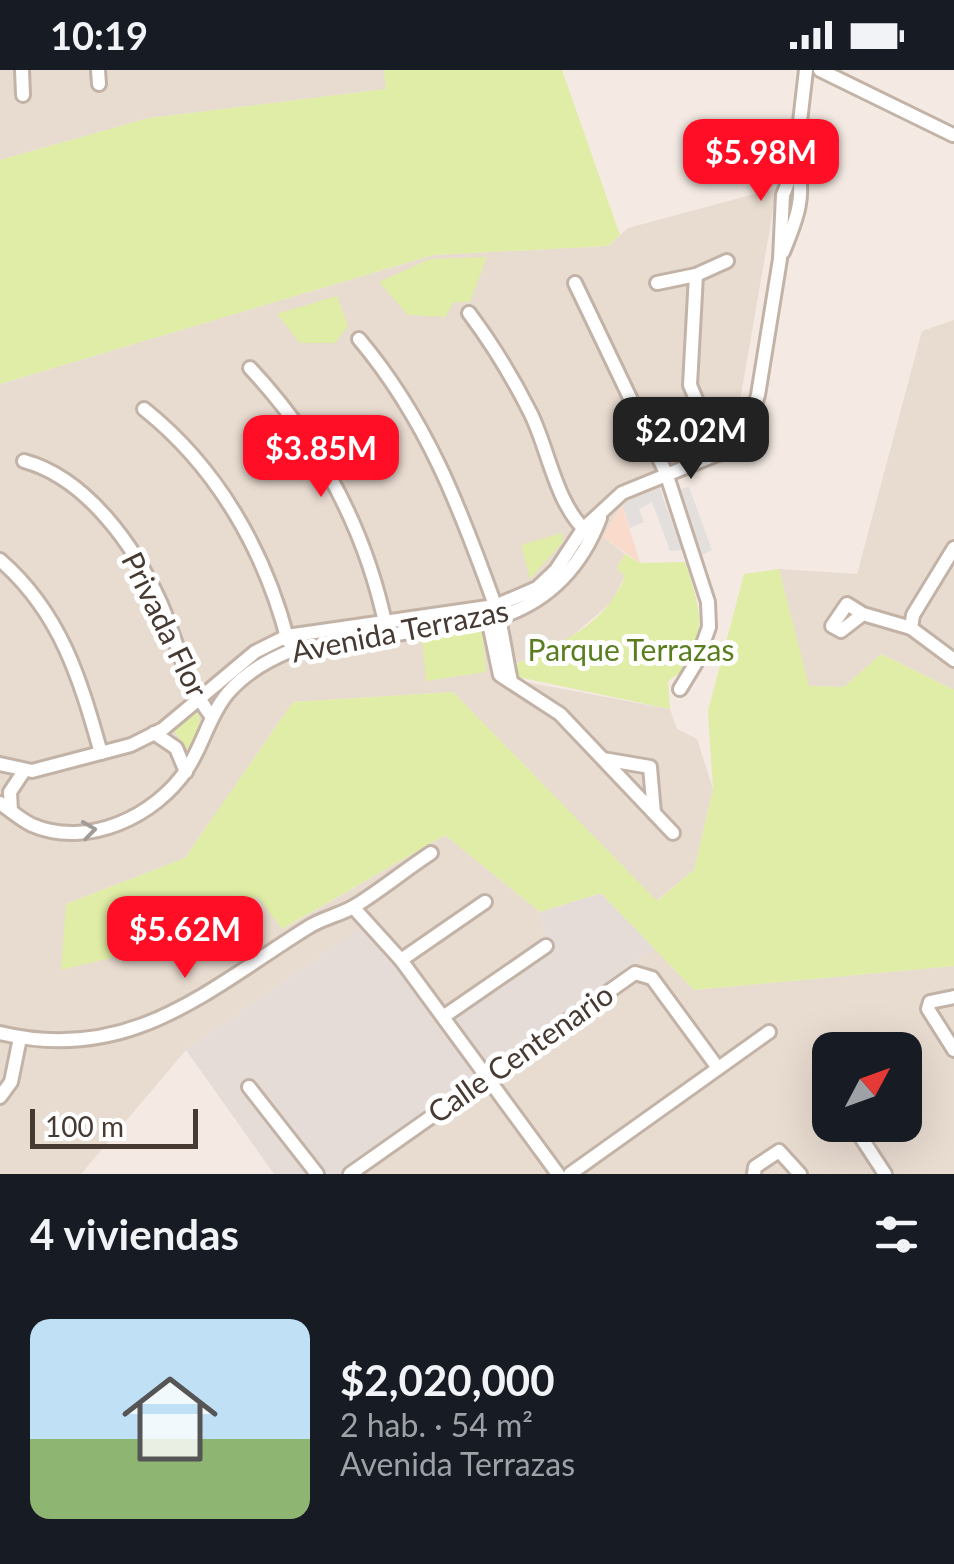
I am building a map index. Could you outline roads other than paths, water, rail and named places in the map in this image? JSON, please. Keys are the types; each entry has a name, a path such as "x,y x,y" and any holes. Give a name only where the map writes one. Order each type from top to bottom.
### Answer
{"street":[{"path":"22,70 23,94"},
{"name":"Avenida Terrazas","path":"0,764 24,771 101,753 154,733 255,652 287,636 491,612 538,588 622,493 720,454 740,440 754,412 780,260 795,224 802,184 795,165 806,70"},
{"path":"820,70 954,134"},
{"path":"657,283 696,275 727,260"},
{"path":"696,275 690,385 720,454"},
{"path":"575,284 666,474 709,613 697,661 680,689"},
{"path":"468,313 532,416 571,513 588,533"},
{"path":"359,340 400,390 431,442 462,512 488,591 499,654 511,680 560,714 673,833"},
{"path":"250,368 294,418 344,498 375,576 386,627"},
{"path":"144,409 192,456 236,512 256,552 290,651"},
{"name":"Privada Flor","path":"24,461 48,468 71,485 133,554 160,603 198,699 212,717"},
{"path":"911,628 913,615 954,548"},
{"path":"0,560 38,599 62,636 76,666 101,753"},
{"path":"863,614 911,628 954,660"},
{"name":"Avenida Terrazas","path":"6,807 30,824 52,831 106,828 148,809 186,772 212,717 228,693 248,676 290,651 386,627"},
{"path":"154,733 176,748 186,772"},
{"path":"604,759 650,767 654,813"},
{"path":"6,807 10,792 24,771"},
{"path":"0,1033 20,1038 101,1040 134,1031 252,966 326,916 354,907 430,853"},
{"path":"401,960 485,902"},
{"path":"354,907 401,960 558,1174"},
{"path":"443,1016 546,946"},
{"name":"Calle Centenario","path":"350,1174 641,972 652,978 718,1068"},
{"path":"954,997 930,1002 928,1010 954,1050"},
{"path":"570,1174 769,1032"},
{"path":"0,1097 11,1082 20,1038"},
{"path":"249,1087 317,1174"},
{"path":"864,1142 885,1174"},
{"path":"754,1174 756,1167 779,1150 800,1174"}],"park label":[{"name":"Parque Terrazas","path":"631,651"}]}
